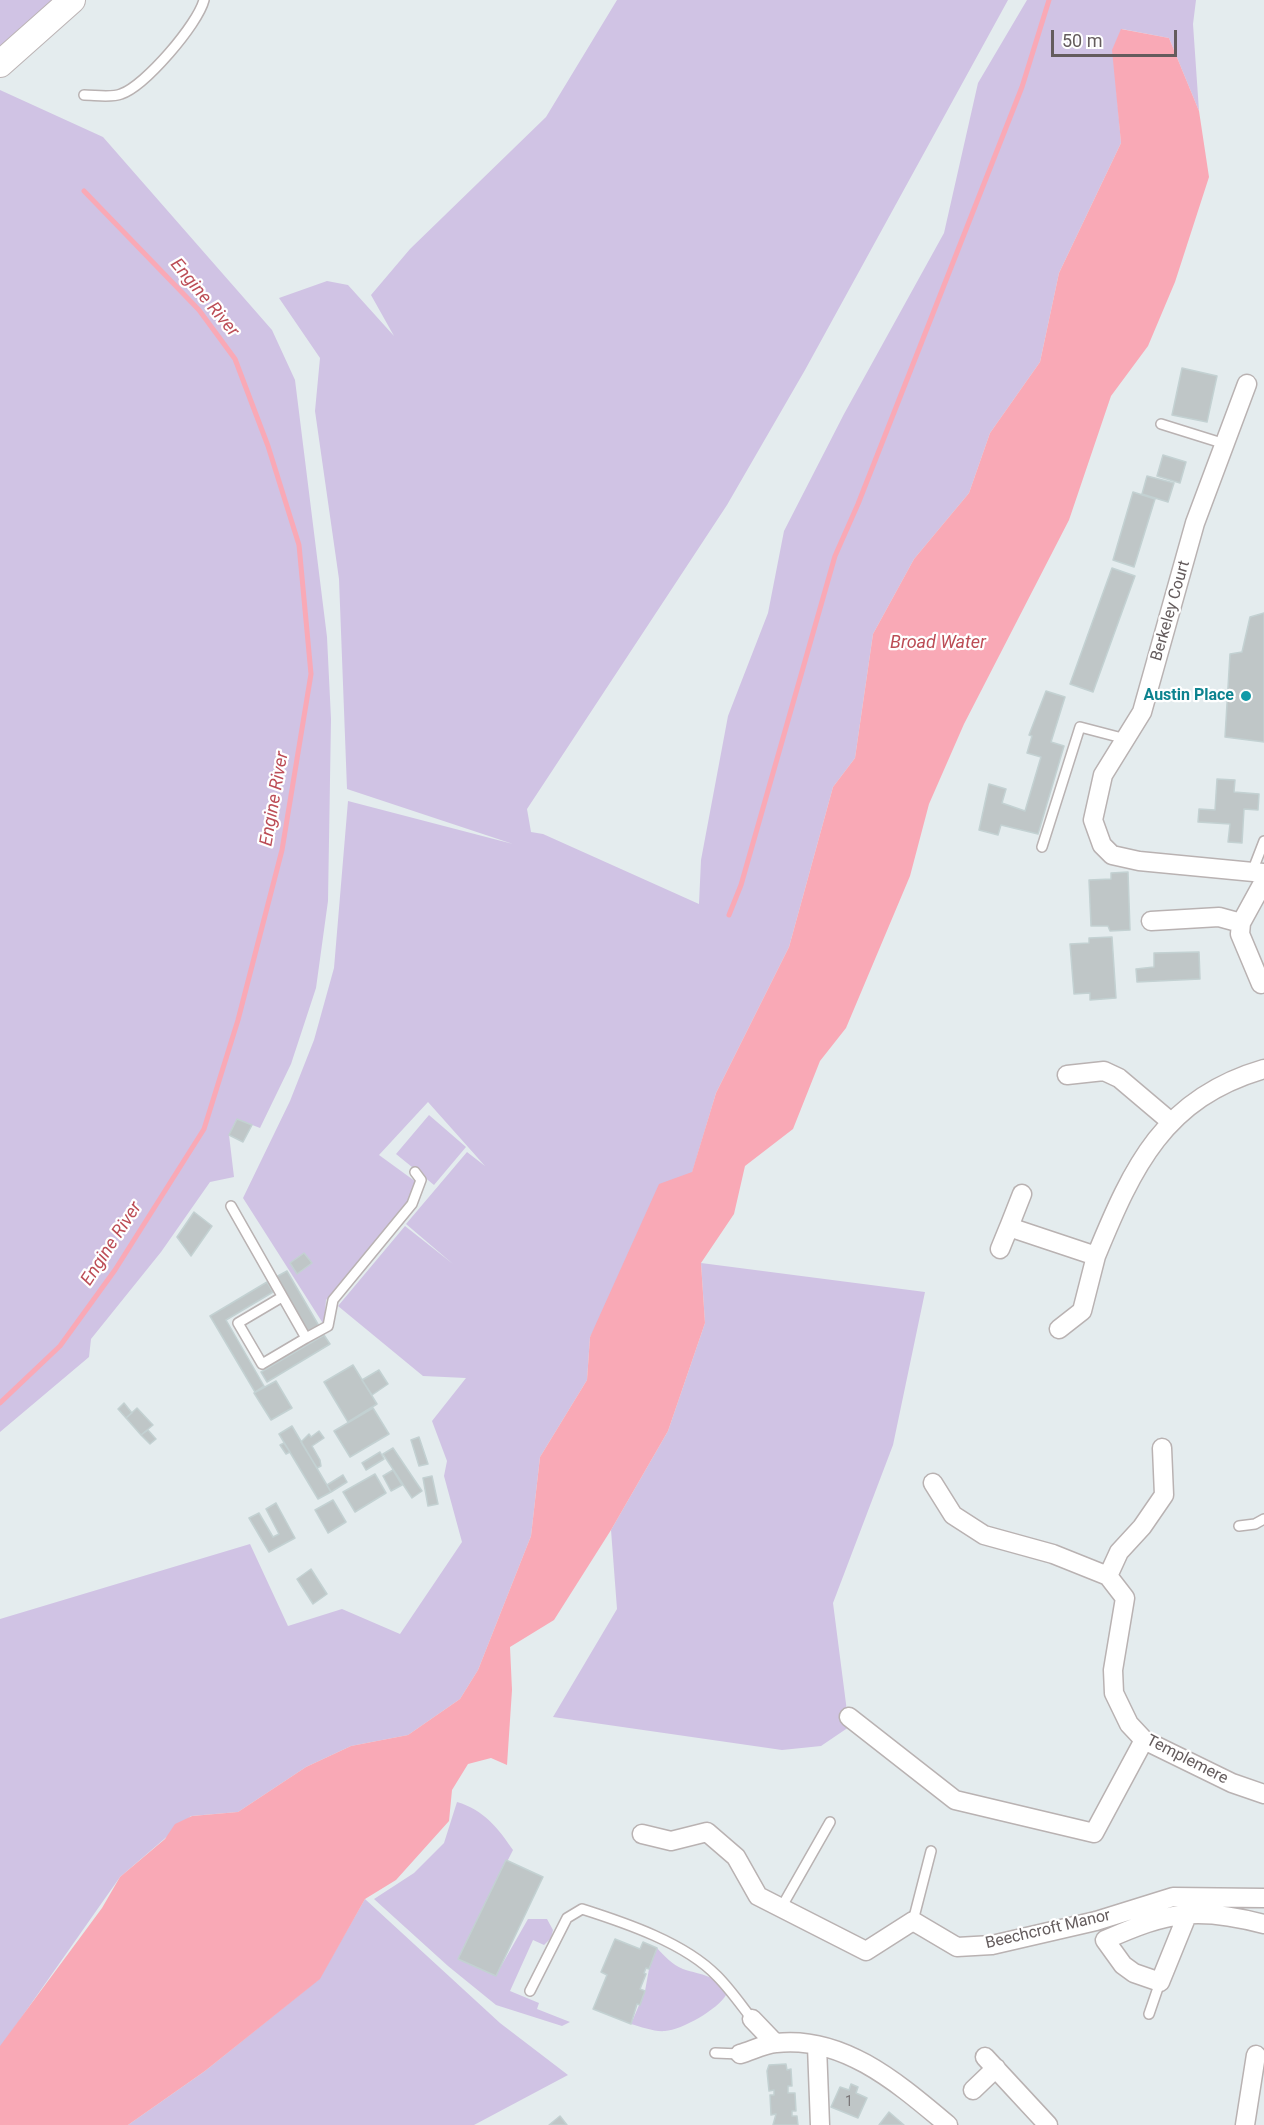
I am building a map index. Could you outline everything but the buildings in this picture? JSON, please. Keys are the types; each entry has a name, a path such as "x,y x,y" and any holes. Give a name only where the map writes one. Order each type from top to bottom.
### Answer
{"street":[{"path":"0,64 72,0"},
{"name":"Berkeley Court","path":"1247,384 1196,523 1142,712 1103,775 1093,820 1097,834 1112,855 1139,861 1260,875"},
{"path":"1260,875 1241,923 1240,934 1261,984"},
{"path":"1150,921 1219,917 1241,923"},
{"path":"1059,1329 1082,1311 1096,1256 1122,1193 1146,1152 1170,1122 1200,1096 1235,1077 1264,1069"},
{"path":"1067,1075 1104,1071 1119,1077 1170,1122"},
{"path":"1000,1249 1022,1194"},
{"path":"1009,1227 1096,1256"},
{"path":"933,1483 952,1515 984,1535 1053,1554 1108,1576 1119,1552 1142,1527 1164,1496 1162,1448"},
{"name":"Templemere","path":"1108,1576 1125,1598 1113,1670 1114,1693 1129,1724 1144,1740 1232,1783 1264,1794"},
{"path":"849,1717 955,1800 1094,1833 1144,1740"},
{"path":"642,1834 671,1841 707,1832 736,1857 758,1896 866,1951 913,1921"},
{"name":"Beechcroft Manor","path":"913,1921 957,1947 992,1945 1096,1921 1173,1897 1264,1898"},
{"path":"1188,1913 1160,1982 1134,1973 1123,1965 1105,1940 1151,1920 1188,1913 1228,1915 1264,1924"},
{"path":"752,2019 775,2043"},
{"path":"740,2054 775,2043 817,2046 868,2064 893,2080 948,2125"},
{"path":"817,2046 820,2125"},
{"path":"1245,2125 1256,2055"},
{"path":"973,2090 991,2062 1048,2125"}],"lane":[{"path":"84,95 120,94 137,85 187,33 201,11 204,0"},
{"path":"1161,424 1225,444"},
{"path":"1042,847 1080,727 1126,739"},
{"path":"1260,875 1264,842"},
{"path":"282,1297 238,1323 262,1364 328,1326 333,1300 412,1204 421,1180 415,1172"},
{"path":"231,1206 306,1338"},
{"path":"1239,1526 1255,1524 1264,1519"},
{"path":"781,1908 830,1822"},
{"path":"913,1921 931,1851"},
{"path":"530,1991 567,1918 582,1909 632,1926 686,1953 717,1975 752,2019"},
{"path":"1149,2014 1160,1982"},
{"path":"715,2053 740,2054"}],"shaded area":[{"path":"0,0 57,0 0,51"},
{"path":"617,0 1008,0 805,370 727,505 527,809 531,832 543,834 699,904 701,860 728,716 768,613 784,531 844,414 944,233 978,83 1027,0 1196,0 1193,24 1199,111 1169,38 1122,29 1113,49 1121,143 1059,273 1040,362 990,433 969,493 914,559 873,634 855,758 833,787 789,947 716,1093 692,1173 590,1337 587,1380 540,1457 531,1536 478,1670 460,1699 408,1735 351,1746 306,1767 238,1812 191,1816 120,1877 0,2048 0,1619 250,1544 288,1626 342,1609 400,1634 462,1542 444,1476 447,1461 432,1421 466,1378 423,1376 338,1306 405,1226 453,1264 406,1224 467,1152 485,1166 428,1102 379,1155 423,1187 326,1300 324,1325 243,1198 290,1101 314,1040 334,968 348,801 513,844 347,789 339,579 315,411 320,358 279,298 327,281 348,285 394,336 371,295 410,249 546,117"},
{"path":"0,90 103,137 272,330 295,380 327,637 331,719 328,901 316,988 291,1064 260,1128 237,1119 229,1135 234,1177 210,1182 161,1252 91,1339 89,1357 0,1432"},
{"path":"429,1115 466,1147 434,1185 396,1154"},
{"path":"701,1263 925,1292 893,1445 833,1603 849,1727 821,1746 782,1750 553,1717 617,1609 611,1530 668,1431 705,1323"},
{"path":"457,1802 467,1805 490,1821 513,1850 458,1959 496,1975 528,1919 547,1919 553,1930 551,1938 544,1945 533,1940 510,1991 539,2003 537,2009 570,2022 562,2026 496,2005 448,1966 374,1899 414,1873 444,1843"},
{"path":"365,1899 500,2023 568,2075 474,2125 128,2125 205,2071 319,1979"},
{"path":"657,1948 679,1967 713,1979 726,1995 722,2001 690,2023 672,2030 657,2031 631,2024 645,1991 649,1969"}],"water":[{"name":"Broad Water","path":"1121,29 1169,38 1199,111 1209,177 1175,282 1148,346 1111,396 1069,520 964,724 929,804 910,876 846,1028 820,1061 793,1129 745,1166 734,1214 701,1263 705,1323 668,1431 611,1530 554,1620 510,1647 512,1690 507,1765 491,1758 468,1764 452,1790 449,1821 396,1880 365,1899 320,1979 205,2071 128,2125 0,2125 0,2046 102,1908 120,1877 165,1839 175,1824 192,1816 238,1812 306,1767 351,1746 408,1735 460,1699 478,1670 531,1536 540,1457 587,1380 590,1337 659,1184 692,1172 716,1093 789,947 833,787 855,758 873,634 914,559 969,493 990,433 1040,362 1059,273 1121,143 1112,50"}],"waterway":[{"path":"729,915 741,885 835,556 858,504 1022,87 1049,0"},
{"name":"Engine River","path":"0,1403 60,1346 115,1270 204,1129 238,1020 282,850 311,674 299,545 268,446 235,359 199,310 84,191"}],"place":[{"name":"Austin Place","path":"1246,696"}]}
